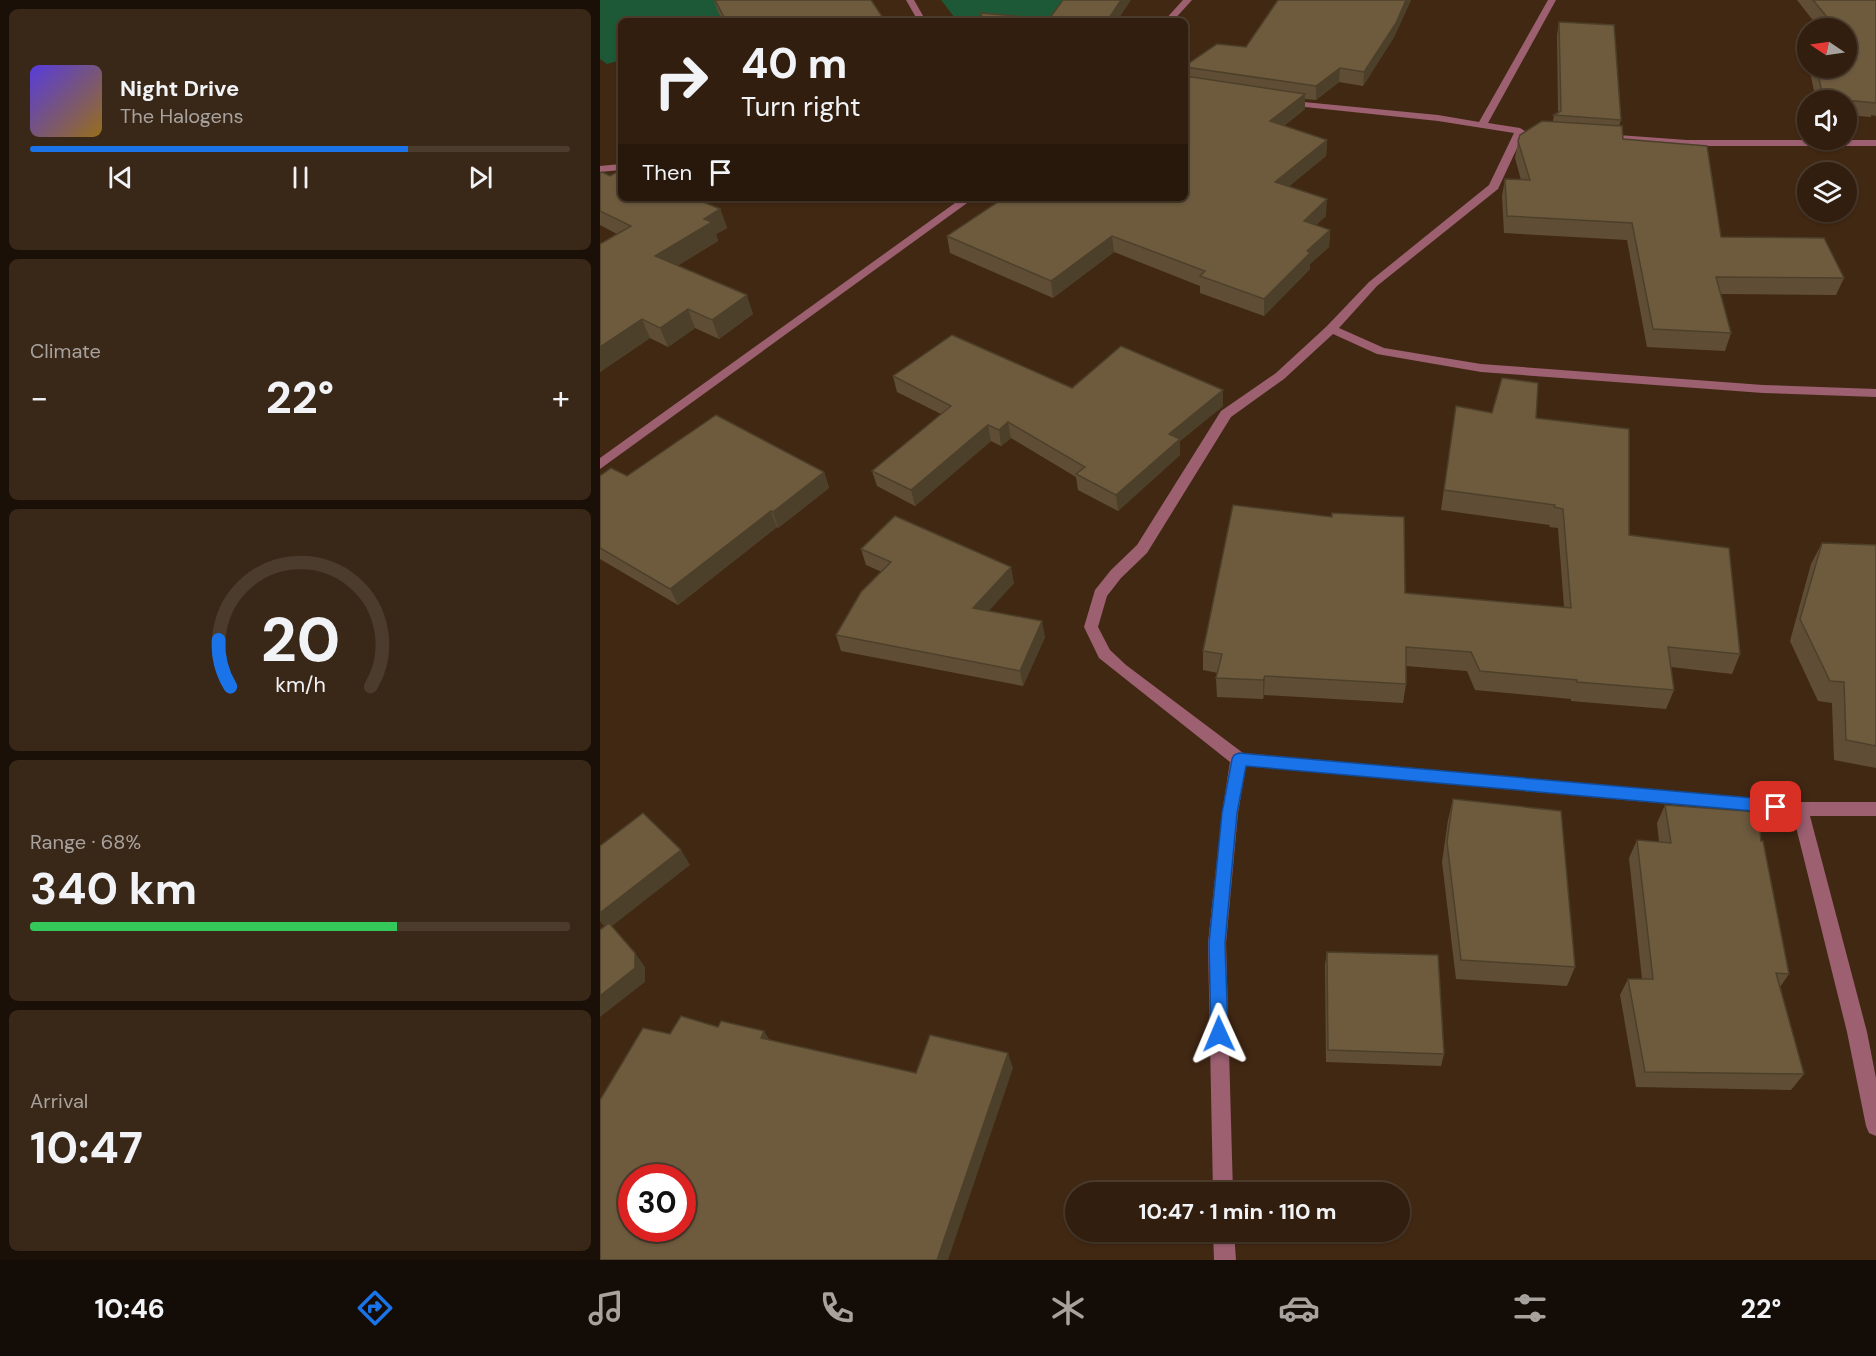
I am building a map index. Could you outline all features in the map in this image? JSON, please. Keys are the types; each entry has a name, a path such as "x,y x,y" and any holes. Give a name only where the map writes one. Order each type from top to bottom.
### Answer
{"street":[{"path":"910,0 920,18"},
{"path":"1171,18 1188,0"},
{"path":"1482,123 1552,0"},
{"path":"1273,100 1482,123 1525,131 1494,187 1373,284 1331,329 1280,376 1226,414 1142,549 1116,574 1100,594 1091,627 1104,654 1239,759 1800,809 1876,809"},
{"path":"1595,136 1687,143 1876,143"},
{"path":"600,169 618,167"},
{"path":"600,465 965,201"},
{"path":"1331,329 1381,351 1481,368 1751,388 1876,393"},
{"path":"1223,1182 1217,943 1230,813 1239,759"},
{"path":"1800,809 1857,1032 1876,1126"},
{"path":"1224,1242 1225,1260"}],"green space":[{"path":"600,0 774,0 726,12 720,18 618,18 618,61 607,64 600,59"},
{"path":"941,0 1064,0 1049,18 955,18"}],"building":[{"path":"715,0 871,0 883,18 724,18"},
{"path":"1063,0 1121,0 1109,18 1050,18"},
{"path":"1278,0 1406,0 1396,23 1364,72 1340,68 1316,86 1188,67 1188,64 1217,44 1246,47"},
{"path":"1813,0 1876,0 1876,103 1857,101 1857,90 1821,90 1819,78 1857,78 1857,18 1828,18"},
{"path":"980,13 1038,18 983,18"},
{"path":"1559,22 1614,25 1621,120 1554,115 1561,111"},
{"path":"1188,76 1305,94 1270,121 1327,140 1275,182 1327,199 1304,221 1330,230 1307,251 1310,253 1264,299 1200,276 1205,271 1112,236 1051,281 947,236 1000,201 1188,201"},
{"path":"1542,121 1622,126 1623,139 1707,146 1721,237 1824,238 1844,278 1716,277 1731,333 1653,329 1632,223 1507,216 1505,179 1530,180 1518,141 1520,135"},
{"path":"618,172 618,201 701,201 720,209 704,219 712,222 655,256 747,295 712,320 688,309 660,328 642,319 600,347 600,244 631,226 600,211 600,173 610,176"},
{"path":"952,335 1072,388 1121,346 1223,390 1169,434 1180,439 1116,495 1076,474 1085,467 1008,422 999,430 988,425 911,490 872,471 951,406 893,376"},
{"path":"1502,378 1538,383 1536,418 1629,429 1629,535 1729,548 1740,654 1668,647 1674,690 1480,671 1471,652 1406,647 1406,684 1265,676 1263,680 1216,678 1222,654 1203,651 1233,505 1332,517 1332,513 1404,517 1405,593 1571,608 1563,509 1554,507 1555,505 1444,490 1456,406 1492,413"},
{"path":"716,415 824,472 670,589 600,548 600,476 611,468 627,476"},
{"path":"895,516 1011,567 973,608 1042,621 1020,671 836,635 861,592 891,562 861,549"},
{"path":"1822,543 1876,545 1876,746 1846,740 1844,682 1830,681 1800,619"},
{"path":"1453,799 1561,811 1575,967 1461,960 1447,842"},
{"path":"1665,805 1758,812 1761,841 1763,841 1789,974 1776,973 1804,1074 1645,1072 1628,979 1653,979 1637,840 1671,843"},
{"path":"643,813 681,850 600,913 600,846"},
{"path":"609,923 635,953 635,968 600,996 600,930"},
{"path":"1327,952 1438,955 1444,1054 1328,1050"},
{"path":"681,1016 718,1027 721,1021 764,1031 761,1038 916,1073 930,1035 1008,1053 937,1260 600,1260 600,1100 643,1028 670,1034"}],"route":[{"path":"1219,1034 1217,943 1230,813 1239,759 1776,807"}]}
